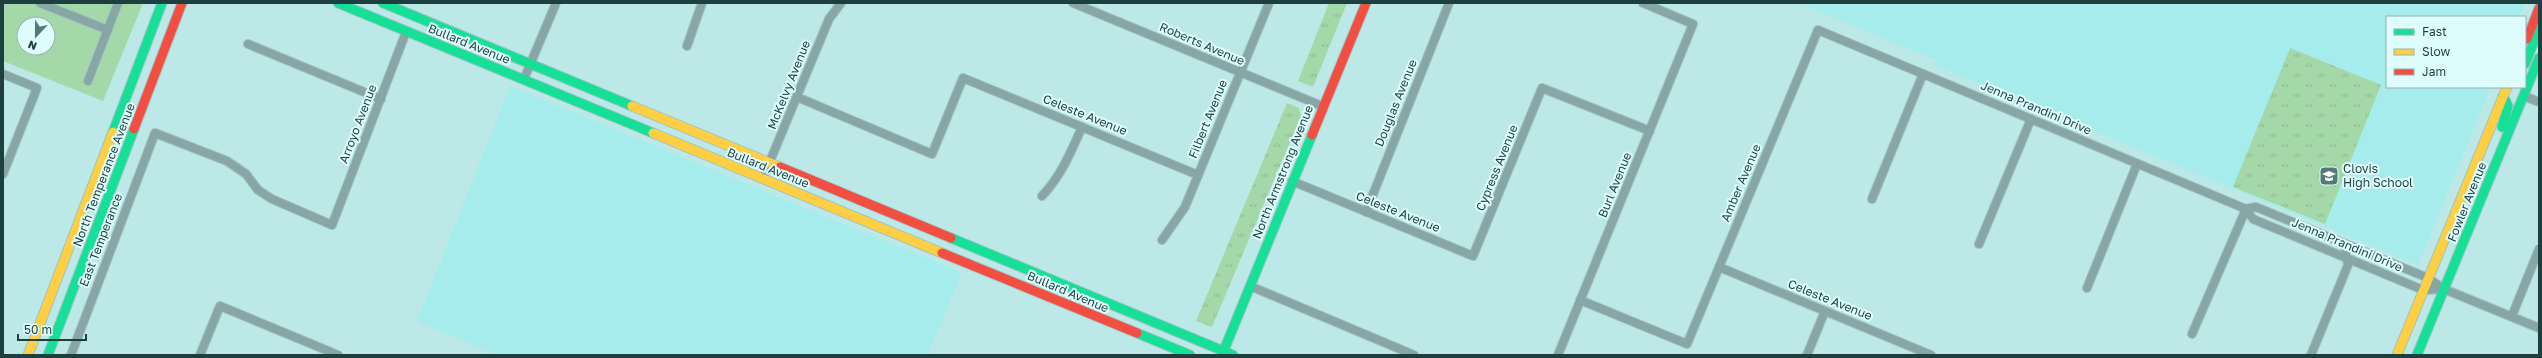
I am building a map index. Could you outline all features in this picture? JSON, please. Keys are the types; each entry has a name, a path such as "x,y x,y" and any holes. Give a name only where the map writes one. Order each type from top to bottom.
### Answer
{"main road":[{"name":"North Temperance Avenue","path":"28,355 162,3"},
{"name":"North Temperance Avenue","path":"48,355 182,3"},
{"name":"Bullard Avenue","path":"338,3 1190,355"},
{"name":"Bullard Avenue","path":"383,3 1222,353 1233,355"},
{"name":"North Armstrong Avenue","path":"1222,353 1322,106 1366,3"},
{"path":"2526,40 2539,8"},
{"path":"406,32 412,28 418,27 449,39 467,38"},
{"path":"2526,62 2539,29"},
{"name":"Fowler Avenue","path":"2417,355 2539,58"},
{"name":"Fowler Avenue","path":"2397,355 2507,88"},
{"path":"2519,88 2524,96"},
{"path":"2452,271 2467,213 2507,114 2508,106 2503,96"}],"street":[{"path":"40,3 108,30"},
{"path":"88,81 118,3"},
{"path":"524,79 556,3"},
{"path":"687,46 702,3"},
{"name":"McKelvy Avenue","path":"762,178 829,19 841,3"},
{"name":"Roberts Avenue","path":"1073,3 1322,106"},
{"name":"Filbert Avenue","path":"1162,240 1185,207 1269,3"},
{"name":"Douglas Avenue","path":"1366,212 1450,3"},
{"name":"Burl Avenue","path":"1558,355 1694,24 1643,3"},
{"name":"Jenna Prandini Drive","path":"1818,30 2246,209 2254,219 2347,259 2424,290 2444,289"},
{"name":"Amber Avenue","path":"1580,300 1687,344 1818,30"},
{"name":"Arroyo Avenue","path":"155,133 227,161 246,174 258,190 272,199 332,225 406,32"},
{"path":"248,44 381,99"},
{"path":"3,74 37,88 3,174"},
{"path":"1872,199 1923,74"},
{"name":"Celeste Avenue","path":"797,97 932,154 963,78 1198,175"},
{"name":"Cypress Avenue","path":"1474,256 1542,88 1650,131"},
{"path":"2524,96 2539,102"},
{"path":"1979,244 2031,119"},
{"path":"1042,196 1055,182 1066,164 1082,127"},
{"name":"East Temperance","path":"71,355 155,133"},
{"path":"2087,288 2138,164"},
{"name":"Celeste Avenue","path":"1292,181 1474,256"},
{"name":"Jenna Prandini Drive","path":"2246,209 2256,207 2428,278 2444,289"},
{"path":"2192,334 2246,209"},
{"path":"2311,355 2348,264 2344,244"},
{"path":"2512,316 2539,249"},
{"name":"Celeste Avenue","path":"1719,267 1931,355"},
{"path":"1250,286 1414,355"},
{"path":"2444,289 2539,328"},
{"path":"200,355 220,306 338,355"},
{"path":"1807,355 1825,311"}],"shaded area":[{"name":"Clovis High School","path":"1798,3 2525,3 2519,16 2386,16 2386,88 2491,88 2418,265 1935,65 1936,60"},
{"path":"510,86 962,273 928,355 498,355 417,321"}],"green space":[{"path":"3,3 143,3 103,101 3,61"},
{"path":"1329,3 1347,3 1313,87 1298,81"},
{"path":"2290,48 2381,85 2325,224 2233,187"},
{"path":"1287,103 1299,108 1301,116 1212,327 1196,321"}],"traffic: fast":[{"path":"113,132 162,3"},
{"path":"338,3 653,133"},
{"path":"383,3 632,106"},
{"path":"2526,62 2539,29"},
{"path":"2417,355 2539,58"},
{"path":"2502,127 2508,106 2503,96"},
{"path":"48,355 134,129"},
{"path":"1222,355 1312,135"},
{"path":"951,238 1233,355"},
{"path":"1137,333 1190,355"}],"traffic: slow":[{"path":"2397,355 2507,88"},
{"path":"632,106 780,167"},
{"path":"28,355 113,132"},
{"path":"653,133 942,253"}],"traffic: jam":[{"path":"134,129 182,3"},
{"path":"1312,135 1366,3"},
{"path":"2527,39 2539,8"},
{"path":"780,167 951,238"},
{"path":"942,253 1137,333"}],"place":[{"name":"Clovis High School","path":"2329,176"}]}
